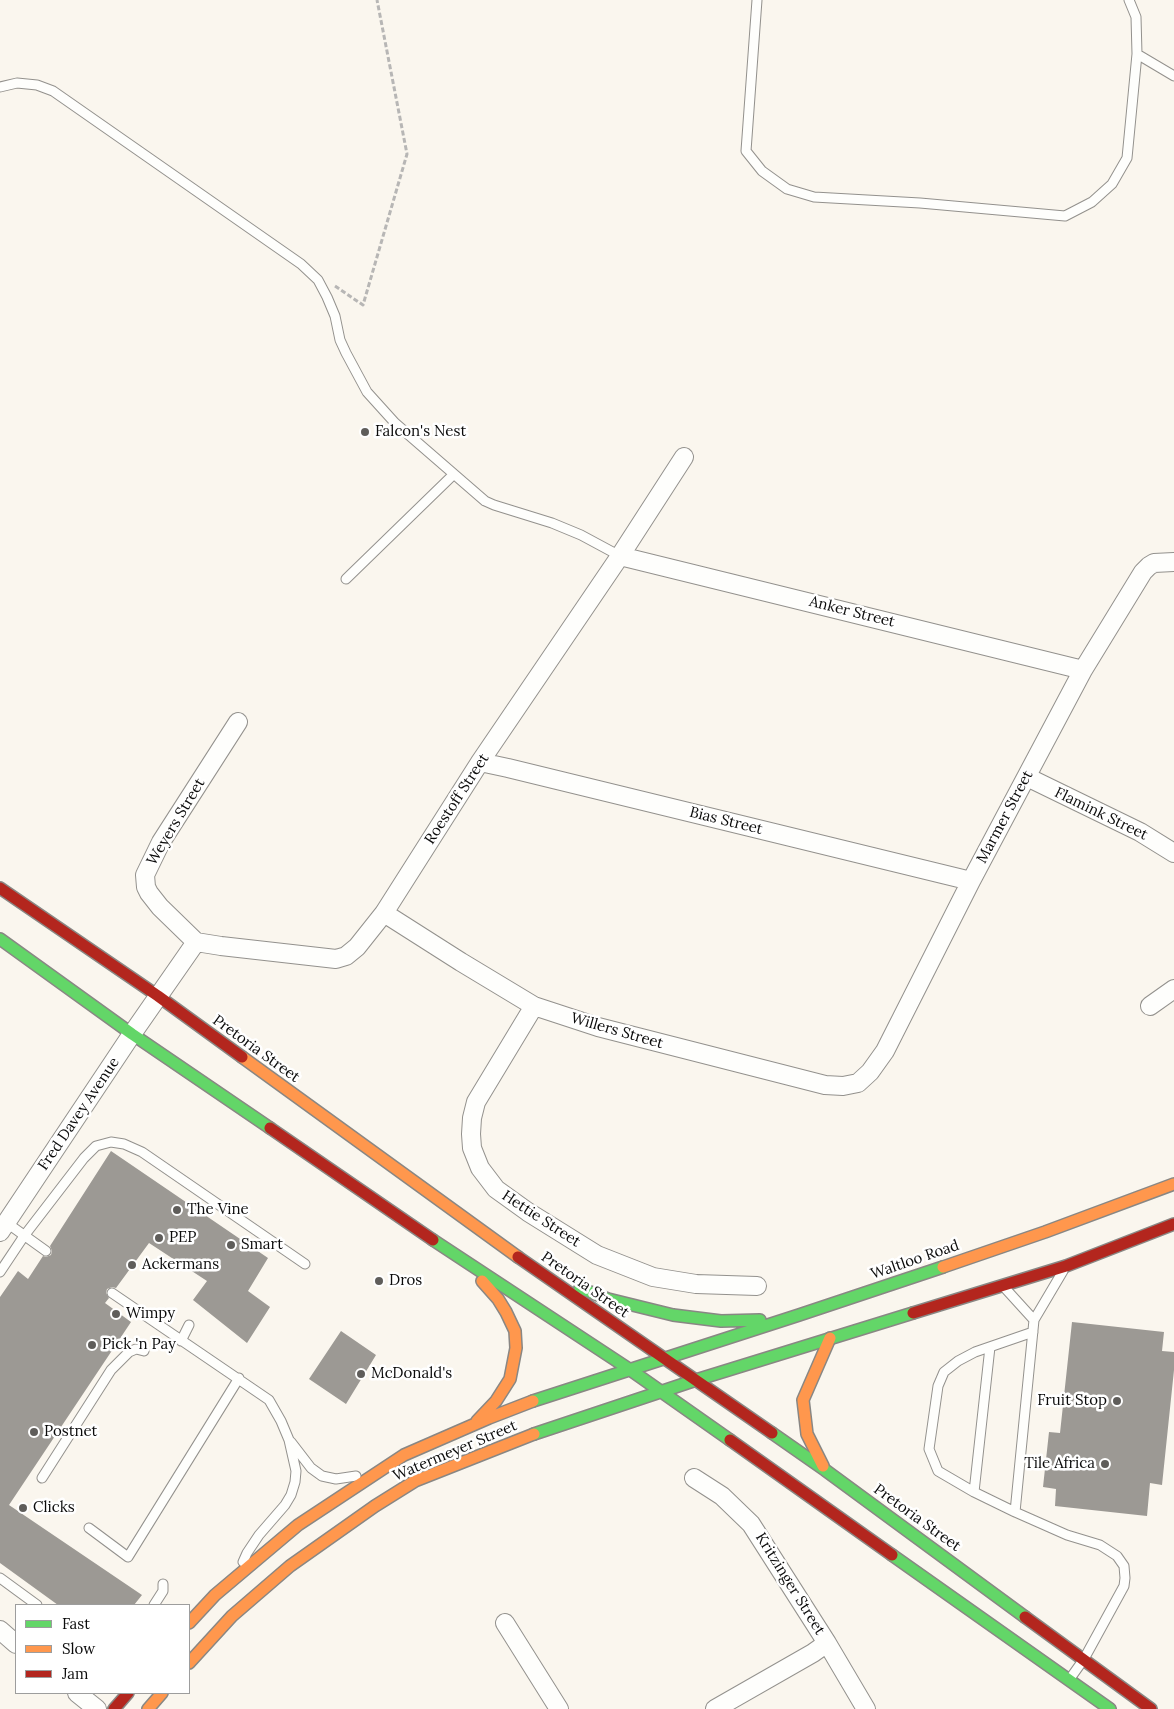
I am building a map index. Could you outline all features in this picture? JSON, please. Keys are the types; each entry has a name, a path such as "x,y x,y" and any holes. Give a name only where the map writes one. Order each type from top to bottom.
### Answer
{"main road":[{"name":"Pretoria Street","path":"0,888 158,996 520,1259 825,1470 1151,1709"},
{"path":"0,939 132,1034 467,1262 629,1369 1110,1709"},
{"name":"Waltloo Road","path":"664,1358 1046,1232 1174,1184"},
{"path":"696,1380 1066,1266 1174,1224"},
{"path":"520,1259 608,1300 648,1310 721,1321 753,1321 799,1315"},
{"path":"467,1262 498,1299 506,1312 515,1331 516,1348 507,1384 496,1401 473,1425"},
{"path":"825,1470 807,1434 803,1400 830,1338"},
{"name":"Watermeyer Street","path":"190,1622 215,1595 298,1525 404,1455 488,1418 541,1398 664,1358"},
{"name":"Watermeyer Street","path":"190,1662 232,1616 290,1566 332,1534 415,1481 535,1433 696,1380"},
{"path":"114,1709 127,1694"},
{"path":"148,1709 161,1694"}],"street":[{"name":"Roestoff Street","path":"196,942 336,959 346,956 357,947 384,913 480,762 620,556 684,457"},
{"name":"Anker Street","path":"620,556 1083,670"},
{"name":"Marmer Street","path":"870,1072 885,1051 971,881 1083,670 1143,572 1149,566 1161,562 1174,562"},
{"name":"Weyers Street","path":"196,942 160,907 149,893 146,887 145,875 161,842 238,722"},
{"name":"Bias Street","path":"480,762 971,881"},
{"name":"Flamink Street","path":"1027,777 1140,832 1174,853"},
{"name":"Willers Street","path":"384,913 534,1006 598,1027 825,1085 843,1086 858,1083 870,1072"},
{"path":"158,996 196,942"},
{"path":"1150,1006 1174,989"},
{"name":"Fred Davey Avenue","path":"3,1227 158,996"},
{"name":"Hettie Street","path":"534,1006 476,1102 472,1118 472,1148 480,1168 496,1189 528,1212 598,1255 653,1277 696,1284 757,1286"},
{"name":"Kritzinger Street","path":"694,1478 722,1496 752,1524 866,1709"},
{"path":"505,1623 559,1709"},
{"path":"715,1709 813,1653 827,1643"},
{"path":"78,1694 97,1709"}],"lane":[{"path":"757,0 746,151 762,171 787,189 814,197 920,203 1065,216 1092,202 1112,184 1127,158 1137,54 1136,17 1128,0"},
{"path":"1137,54 1174,76"},
{"path":"0,87 17,84 37,85 53,91 301,264 318,280 335,316 340,340 367,392 396,423 485,501 552,523 620,556"},
{"path":"346,579 454,474"},
{"path":"0,1272 24,1236 84,1158 96,1146 111,1142 124,1144 142,1152 305,1264"},
{"path":"3,1227 24,1236 46,1251"},
{"path":"1015,1512 1034,1320 1066,1266"},
{"path":"1003,1286 1034,1320"},
{"path":"112,1293 269,1400 289,1440 311,1468 322,1476 336,1480 384,1468"},
{"path":"181,1341 189,1325"},
{"path":"1033,1332 976,1352 958,1361 944,1372 938,1386 929,1449 938,1471 974,1492 1015,1512 1100,1546 1117,1556 1124,1566 1124,1586 1084,1659 1069,1680"},
{"path":"974,1492 990,1347"},
{"path":"42,1478 111,1370 129,1352 136,1349 144,1352"},
{"path":"89,1528 128,1557 239,1378"},
{"path":"239,1574 250,1547 291,1496 296,1482 296,1471 289,1440"},
{"path":"0,1578 36,1604"},
{"path":"155,1604 163,1591 162,1584"}],"path":[{"path":"332,285 363,305 407,154 377,0"}],"building":[{"path":"111,1151 268,1258 248,1291 270,1307 247,1343 193,1300 207,1281 149,1243 116,1288 107,1289 106,1293 109,1298 105,1303 131,1322 9,1505 142,1595 135,1604 57,1604 0,1563 0,1297 18,1271 28,1279 43,1256 51,1255 50,1246"},
{"path":"1072,1322 1164,1332 1162,1351 1174,1352 1174,1370 1162,1485 1150,1483 1147,1516 1055,1506 1056,1489 1043,1487 1049,1432 1060,1433"},
{"path":"341,1331 376,1355 346,1404 309,1379"}],"traffic: fast":[{"path":"0,939 132,1034 270,1128"},
{"path":"433,1240 629,1369 730,1440"},
{"path":"533,1401 943,1267"},
{"path":"580,1288 608,1299 673,1315 721,1321 760,1320"},
{"path":"534,1434 696,1380 913,1313"},
{"path":"772,1433 1025,1617"},
{"path":"892,1555 1110,1709"}],"traffic: slow":[{"path":"242,1057 518,1257"},
{"path":"943,1267 1045,1232 1174,1184"},
{"path":"477,1421 496,1401 510,1379 516,1348 515,1331 506,1312 498,1299 482,1281"},
{"path":"823,1466 807,1434 803,1400 830,1338"},
{"path":"190,1622 215,1595 298,1525 404,1455 533,1401"},
{"path":"190,1662 232,1616 290,1566 375,1506 415,1481 534,1434"},
{"path":"148,1709 161,1694"}],"traffic: jam":[{"path":"0,888 158,996 242,1057"},
{"path":"270,1128 433,1240"},
{"path":"913,1313 1066,1266 1174,1224"},
{"path":"518,1257 772,1433"},
{"path":"730,1440 892,1555"},
{"path":"1025,1617 1151,1709"},
{"path":"114,1709 127,1694"}],"place":[{"name":"Falcon's Nest","path":"365,432"},
{"name":"The Vine","path":"177,1210"},
{"name":"PEP","path":"159,1238"},
{"name":"Smart","path":"231,1245"},
{"name":"Ackermans","path":"132,1265"},
{"name":"Dros","path":"379,1281"},
{"name":"Wimpy","path":"116,1314"},
{"name":"Pick 'n Pay","path":"92,1345"},
{"name":"McDonald's","path":"361,1374"},
{"name":"Fruit Stop","path":"1117,1401"},
{"name":"Postnet","path":"34,1432"},
{"name":"Tile Africa","path":"1105,1464"},
{"name":"Clicks","path":"23,1508"}]}
